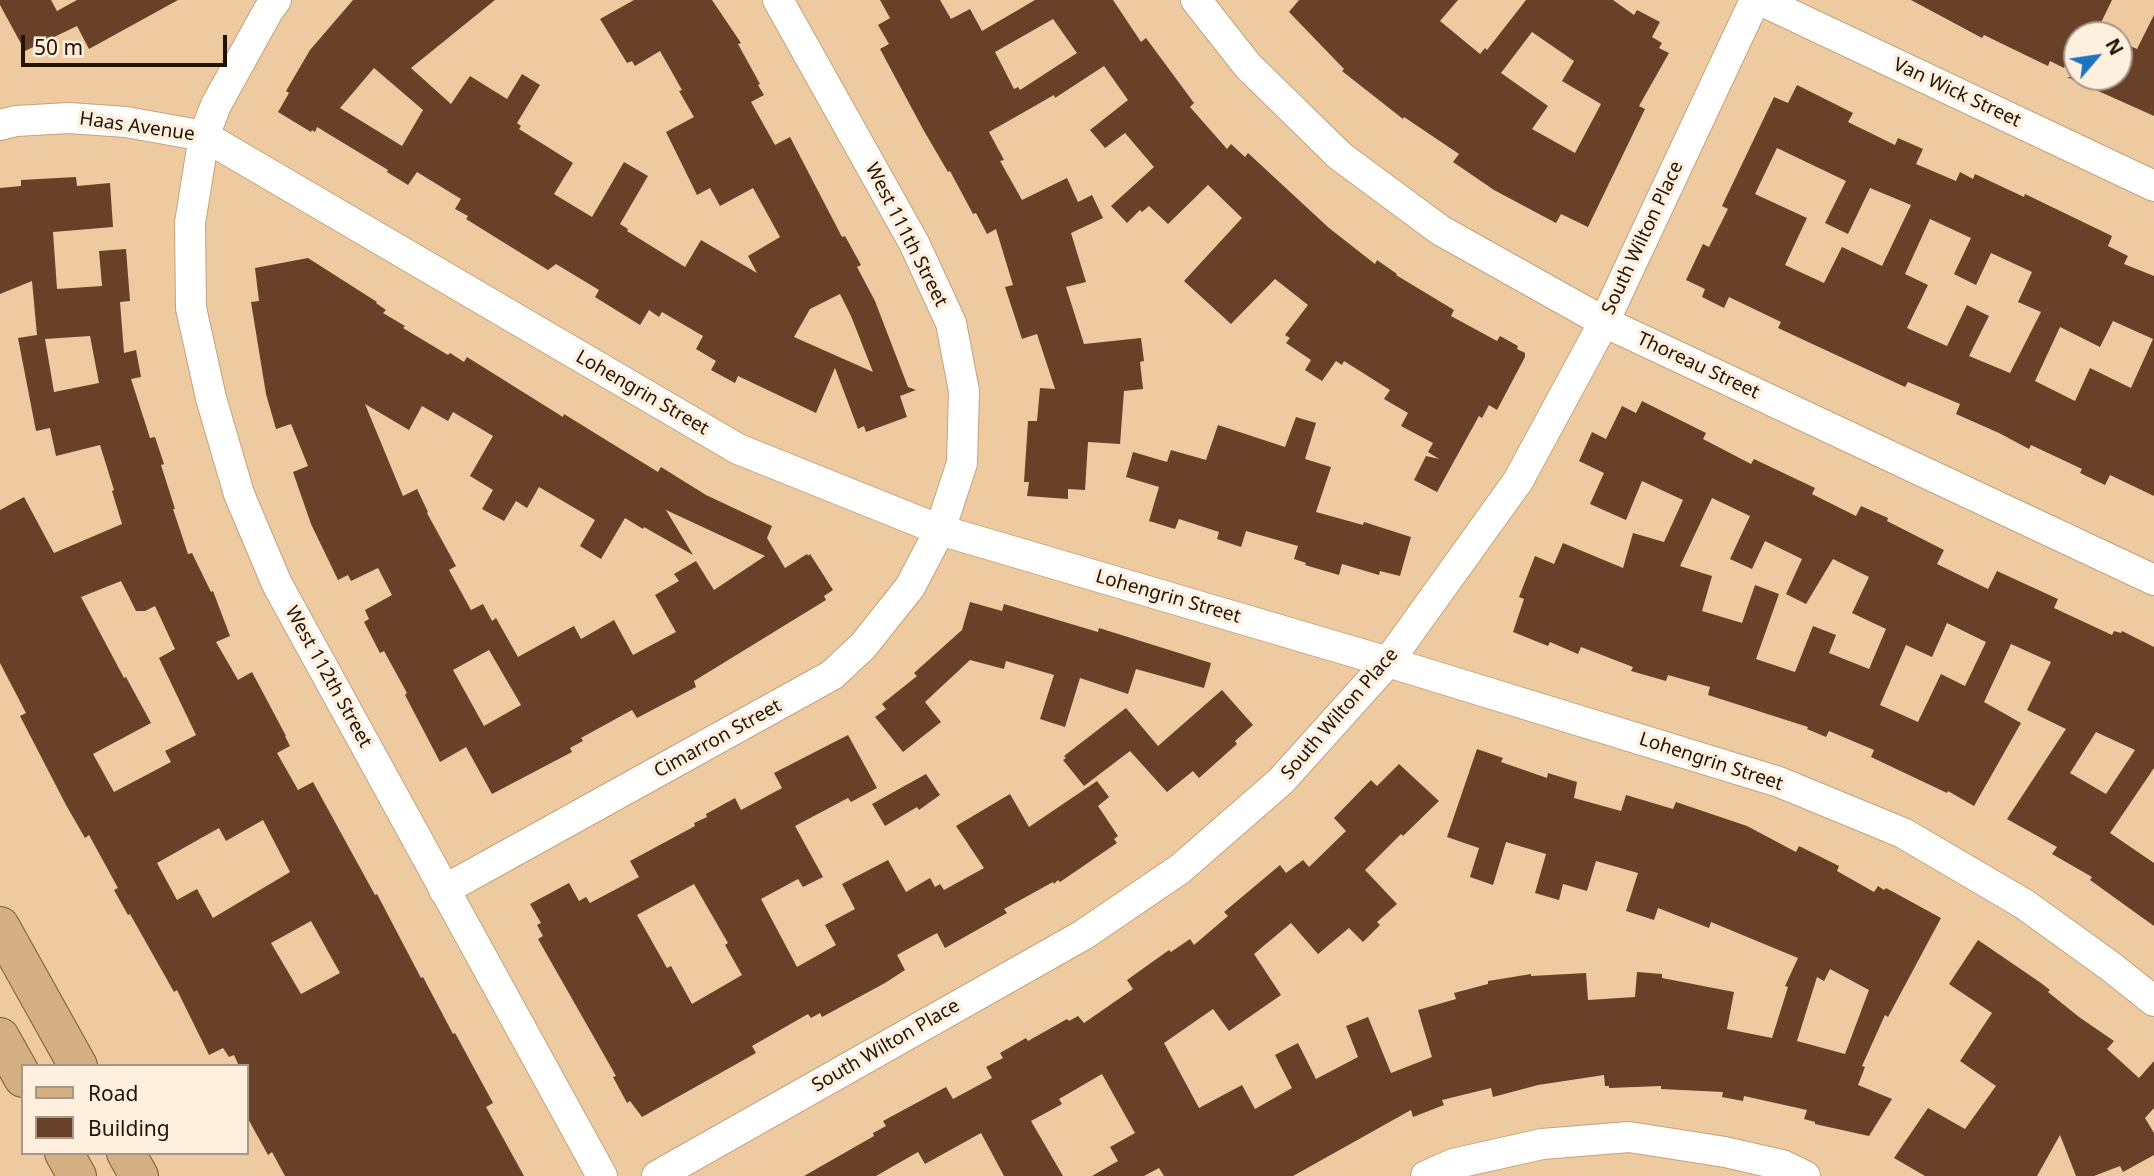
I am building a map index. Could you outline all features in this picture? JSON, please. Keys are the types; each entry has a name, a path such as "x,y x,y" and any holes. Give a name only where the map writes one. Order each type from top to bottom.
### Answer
{"main road":[{"path":"0,926 77,1064"},
{"path":"0,1037 21,1074"},
{"path":"65,1155 77,1176"},
{"path":"127,1155 139,1176"}],"street":[{"name":"Haas Avenue","path":"0,125 16,121 69,118 126,122 204,136 216,105 276,0"},
{"name":"West 111th Street","path":"778,0 914,243 951,323 964,390 962,463 940,530"},
{"name":"Thoreau Street","path":"1196,0 1248,66 1339,156 1440,230 1604,322 2154,580"},
{"name":"South Wilton Place","path":"657,1176 1083,935 1180,869 1281,781 1388,662 1518,481 1604,322 1755,0"},
{"name":"Van Wick Street","path":"1760,0 2154,186"},
{"name":"Lohengrin Street","path":"204,136 738,449 940,530 1388,662 1779,782 1903,833 2024,904 2154,1001"},
{"name":"West 112th Street","path":"204,136 190,223 191,308 211,398 239,494 277,584 602,1176"},
{"name":"Cimarron Street","path":"444,890 832,675 863,646 910,587 940,530"},
{"path":"1426,1176 1453,1164 1542,1144 1629,1137 1726,1152 1782,1165 1805,1176"}],"building":[{"path":"0,0 51,0 57,11 77,0 178,0 89,49 77,26 25,51 0,5"},
{"path":"353,0 495,0 411,68 451,104 470,76 507,99 522,74 540,85 517,123 521,126 519,129 573,163 554,194 592,217 624,162 648,176 620,224 628,229 627,231 685,267 701,240 757,273 748,256 780,237 753,188 720,206 710,188 697,195 666,132 694,117 679,91 682,90 660,51 635,66 632,61 627,63 600,19 634,0 712,0 741,43 738,44 760,84 758,85 764,95 751,102 775,145 790,137 842,237 845,236 861,265 857,267 875,301 908,387 916,390 900,396 907,417 866,432 864,426 858,429 835,368 816,413 738,376 735,383 711,370 716,361 696,349 703,336 662,312 659,317 649,310 640,325 595,297 599,290 556,264 548,270 466,219 468,216 455,209 461,199 417,172 408,185 317,127 315,132 311,132 278,112 289,93 286,91 310,50","holes":["374,68 423,110 402,146 340,108","840,294 851,316 873,372 794,337 810,309"]},
{"path":"880,0 940,0 951,19 970,9 982,31 1035,0 1113,0 1141,42 1146,38 1194,103 1190,107 1227,149 1231,144 1245,157 1248,153 1329,228 1375,264 1377,260 1396,275 1454,310 1451,316 1497,341 1500,336 1518,346 1517,349 1525,353 1525,357 1497,410 1489,405 1482,418 1479,416 1437,492 1414,480 1426,456 1439,459 1428,452 1433,443 1401,426 1408,413 1384,399 1390,390 1344,361 1342,365 1336,361 1322,381 1305,370 1311,360 1286,343 1290,338 1285,335 1308,305 1275,279 1231,324 1184,281 1242,218 1208,185 1168,224 1149,206 1142,212 1140,210 1127,223 1111,206 1154,167 1125,133 1105,148 1090,130 1128,100 1104,66 1055,98 1054,95 989,132 1004,160 1000,161 1022,200 1067,178 1078,202 1092,195 1103,218 1071,233 1086,282 1066,287 1084,344 1141,338 1144,361 1140,362 1143,389 1124,391 1120,444 1088,442 1085,490 1068,489 1068,499 1027,496 1029,482 1024,482 1028,421 1037,421 1040,388 1055,389 1037,334 1022,339 1005,287 1013,285 996,229 987,234 976,213 973,214 880,49 889,44 878,25 890,18","holes":["1053,19 1077,53 1020,90 1018,87 1014,89 995,52"]},
{"path":"1299,0 1458,0 1440,21 1480,54 1485,48 1487,50 1526,0 1613,0 1634,15 1637,10 1660,22 1652,37 1662,43 1659,48 1669,53 1639,106 1645,109 1588,227 1561,214 1556,223 1494,190 1453,162 1459,154 1404,117 1403,119 1342,71 1344,69 1289,12","holes":["1532,32 1574,61 1562,81 1601,104 1575,153 1532,129 1548,106 1501,73"]},
{"path":"1911,0 2112,0 2102,21 2063,21 2063,68 2050,61 2048,66 1984,35 1982,38"},
{"path":"2154,15 2154,116 2098,91 2133,91 2133,47 2137,49"},
{"path":"1797,85 1853,113 1848,122 1895,145 1898,138 1923,149 1916,164 1956,181 1960,172 1973,179 1975,174 2024,197 2025,194 2112,236 2108,246 2128,256 2124,264 2154,276 2154,496 2110,475 2105,485 2080,473 2082,469 2031,445 2029,449 1956,414 1960,404 1908,382 1905,387 1778,328 1781,322 1729,297 1724,308 1702,297 1705,289 1686,280 1703,244 1709,247 1728,209 1722,206 1774,97 1788,103","holes":["1777,148 1846,181 1825,223 1848,234 1870,188 1911,205 1882,266 1842,247 1824,283 1785,265 1807,218 1755,194","1930,219 1971,238 1954,274 1976,285 1991,253 2032,272 2018,302 2041,312 2010,373 1969,356 1989,316 1967,305 1947,346 1907,328 1928,285 1905,274","2113,321 2153,339 2131,388 2090,368 2075,401 2035,381 2060,327 2100,347"]},
{"path":"76,177 77,186 110,183 113,227 53,232 57,289 102,286 99,251 126,249 130,301 120,302 124,353 136,350 141,377 131,379 150,438 155,437 164,464 161,465 173,509 188,554 192,553 211,592 213,591 230,636 216,642 238,680 252,672 290,746 277,753 298,790 313,782 493,1103 486,1107 524,1176 285,1176 272,1152 268,1155 248,1119 248,1064 238,1064 234,1055 229,1057 223,1048 209,1055 177,990 174,992 130,914 128,915 114,890 118,888 89,835 85,838 66,805 20,716 26,713 0,663 0,510 24,497 54,553 122,524 100,445 56,456 50,428 36,431 18,338 37,335 32,281 0,294 0,188 21,186 21,180","holes":["90,336 99,383 54,392 45,339","121,581 136,611 145,611 155,606 175,649 159,658 196,735 165,751 171,762 114,792 93,754 151,723 81,597","263,820 290,872 213,918 197,889 177,900 157,863 219,828 226,841","311,921 340,973 301,994 271,943"]},
{"path":"308,258 377,302 386,310 383,313 405,326 403,328 448,355 450,353 464,362 467,357 658,472 661,467 706,495 772,526 767,538 785,568 810,554 833,590 824,596 826,600 694,681 696,687 637,718 632,710 581,738 583,741 570,748 572,752 492,794 466,747 440,762 405,695 407,693 384,651 380,653 364,622 369,619 365,610 392,595 378,568 351,581 348,575 338,580 311,524 293,472 308,466 291,424 276,429 266,394 251,302 259,301 255,268","holes":["365,404 409,430 422,406 448,421 453,412 493,436 470,476 493,490 482,509 504,521 516,501 527,508 539,487 595,520 580,546 601,559 625,518 693,555 666,510 765,556 714,590 696,561 674,574 679,581 655,595 676,632 633,655 614,620 581,639 574,626 518,657 496,618 492,621 483,604 471,610 449,570 456,566 417,489 403,496","489,650 521,705 484,726 453,670"]},
{"path":"1642,401 1706,433 1703,439 1751,464 1754,459 1815,488 1812,494 1856,516 1861,506 1888,518 1887,521 1944,550 1937,564 1988,589 1997,571 2058,599 2054,608 2112,635 2114,631 2122,631 2154,647 2154,768 2110,833 2154,863 2154,926 2090,880 2092,877 2052,854 2057,847 2007,819 2066,729 2027,710 2051,662 2011,644 1984,702 2021,723 1974,806 1948,791 1947,793 1871,757 1874,750 1829,731 1826,737 1807,729 1808,727 1708,695 1710,687 1668,675 1666,681 1631,671 1633,667 1581,647 1578,654 1550,642 1548,646 1513,632 1524,599 1519,597 1535,556 1554,564 1563,543 1623,568 1633,533 1664,542 1683,500 1642,481 1626,520 1590,504 1604,473 1579,461 1592,432 1606,439 1622,406 1636,413","holes":["1712,498 1750,516 1730,559 1752,569 1765,541 1802,559 1786,594 1806,604 1833,559 1869,577 1852,613 1886,629 1869,669 1829,653 1836,635 1813,626 1795,672 1756,659 1779,594 1755,585 1742,623 1702,611 1712,576 1680,566","1947,623 1986,642 1965,686 1941,674 1918,722 1880,705 1906,645 1932,657","2096,732 2135,750 2106,794 2070,773"]},
{"path":"1296,417 1316,423 1305,459 1331,467 1316,512 1363,525 1364,522 1411,537 1400,576 1380,571 1379,575 1342,564 1339,575 1294,559 1298,546 1246,531 1241,547 1217,539 1219,532 1179,519 1175,529 1149,521 1159,487 1126,477 1133,452 1167,462 1171,450 1206,460 1218,425 1285,447"},
{"path":"970,602 1002,611 1004,604 1098,632 1099,628 1211,663 1204,688 1136,669 1128,694 1080,678 1065,727 1040,719 1054,675 1006,661 1004,669 970,660 925,702 941,722 903,752 875,717 886,709 882,704 917,676 914,673 962,630"},
{"path":"1222,690 1253,725 1235,741 1237,744 1199,778 1193,771 1167,792 1130,751 1084,786 1063,760 1066,758 1064,756 1126,708 1158,746"},
{"path":"848,735 877,788 851,802 848,798 795,826 823,877 803,887 798,879 761,899 797,967 836,945 825,925 855,909 842,884 888,860 906,892 930,878 935,887 940,884 944,890 984,868 956,826 1010,794 1029,827 1097,781 1109,797 1098,806 1118,836 1114,839 1117,843 1060,882 1053,882 1004,909 1007,913 945,948 937,933 897,955 905,970 885,983 822,1017 820,1013 811,1018 808,1014 752,1046 756,1053 642,1117 630,1101 627,1103 613,1077 616,1076 538,939 543,936 537,925 541,923 530,904 569,883 579,901 586,897 590,903 639,877 630,861 695,826 694,823 707,817 706,814 735,798 741,810 782,788 774,773","holes":["694,884 728,943 725,945 742,975 692,1004 671,966 667,968 637,915"]},
{"path":"1477,749 1503,758 1501,762 1547,778 1548,773 1577,782 1574,798 1621,811 1626,795 1673,809 1676,802 1747,826 1796,852 1799,846 1839,866 1837,871 1874,892 1878,886 1884,890 1886,888 1941,918 1888,1017 1885,1015 1862,1066 1865,1067 1858,1085 1892,1099 1869,1136 1815,1124 1804,1119 1807,1110 1744,1096 1743,1101 1722,1097 1723,1092 1661,1089 1661,1086 1609,1088 1605,1086 1604,1075 1538,1085 1493,1097 1491,1088 1442,1100 1444,1105 1413,1117 1411,1110 1293,1176 1164,1176 1159,1168 1144,1176 1092,1176 1118,1161 1110,1147 1135,1133 1102,1074 1059,1099 1062,1104 1031,1121 1063,1176 1004,1176 981,1133 925,1164 918,1152 876,1176 804,1176 874,1136 873,1133 886,1126 883,1121 946,1087 953,1099 992,1078 986,1067 1003,1058 1000,1053 1026,1038 1028,1041 1067,1019 1069,1021 1078,1016 1084,1023 1133,989 1127,980 1169,950 1171,952 1190,939 1194,945 1228,916 1224,912 1280,865 1286,873 1303,860 1309,867 1346,831 1334,818 1371,780 1377,786 1399,764 1439,801 1365,870 1397,904 1377,922 1380,925 1363,942 1349,928 1318,954 1291,923 1254,954 1281,995 1229,1031 1213,1009 1164,1043 1199,1108 1242,1085 1255,1109 1292,1088 1275,1055 1298,1043 1316,1079 1358,1057 1346,1026 1368,1017 1391,1073 1432,1057 1418,1010 1456,999 1454,993 1488,984 1488,981 1531,974 1586,973 1588,1000 1635,997 1637,972 1662,974 1662,978 1734,992 1727,1029 1772,1038 1788,987 1785,986 1798,958 1711,922 1709,928 1658,908 1654,920 1626,911 1638,873 1596,861 1587,891 1563,884 1559,900 1535,893 1546,854 1506,842 1493,885 1470,877 1479,848 1447,837","holes":["1830,969 1869,990 1845,1054 1797,1041 1817,977 1824,981"]},
{"path":"926,774 940,795 919,810 917,807 885,826 872,804"},
{"path":"1978,940 2041,983 2079,1017 2114,1041 2107,1049 2139,1078 2154,1061 2154,1108 2145,1118 2154,1133 2154,1155 2123,1172 2120,1166 2094,1176 2076,1176 2060,1135 2037,1176 1925,1176 1894,1158 1928,1108 1965,1129 1996,1086 1960,1061 1992,1013 1949,984"}]}
